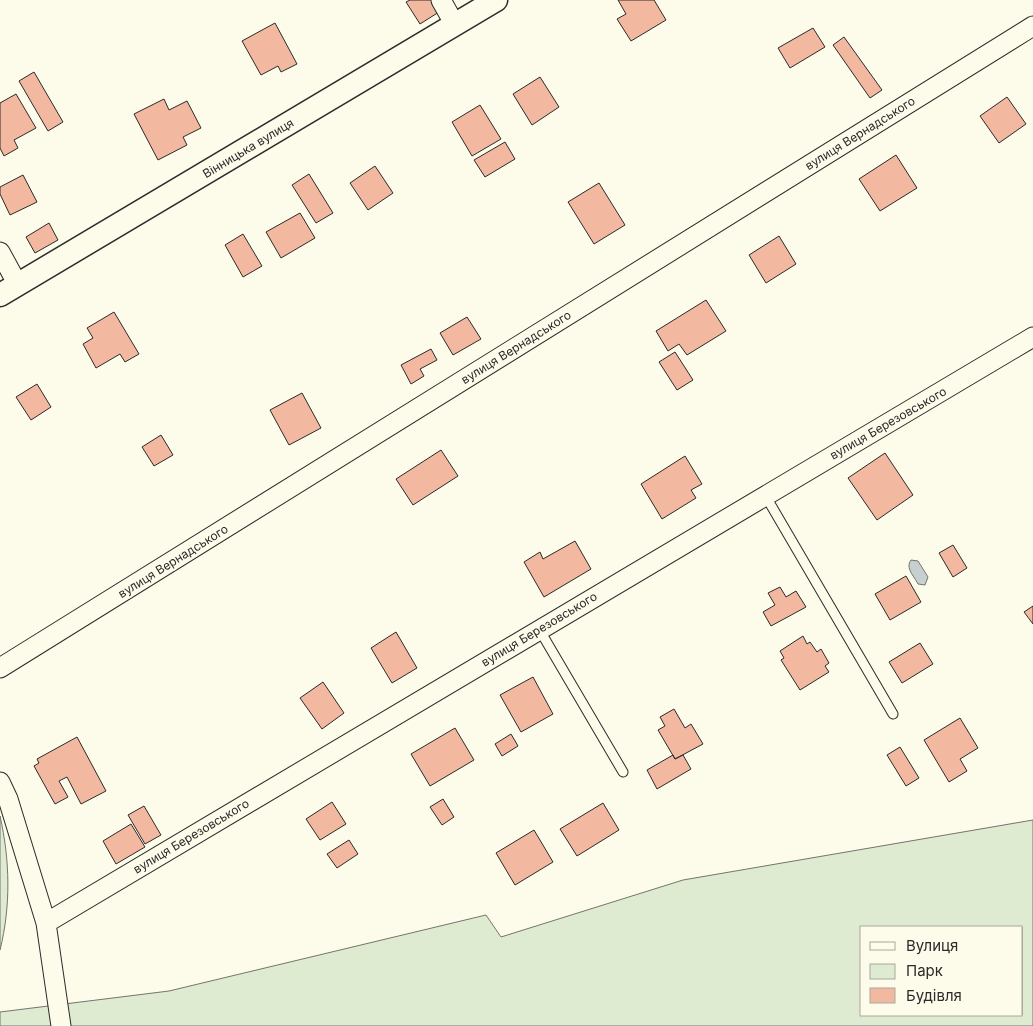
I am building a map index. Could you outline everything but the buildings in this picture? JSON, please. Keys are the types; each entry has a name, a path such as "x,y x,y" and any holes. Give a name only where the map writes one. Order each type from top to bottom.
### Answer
{"street":[{"path":"441,0 455,25"},
{"name":"Вінницька вулиця","path":"9,290 496,0"},
{"name":"вулиця Вернадського","path":"0,668 1033,26"},
{"path":"0,252 9,290"},
{"name":"вулиця Березовського","path":"46,923 765,494 1033,337"},
{"path":"0,782 8,799 46,923 61,1026"}],"lane":[{"path":"765,494 893,714"},
{"path":"539,629 623,772"}],"green space":[{"path":"0,816 6,849 8,883 6,917 0,950"},
{"path":"1033,820 1033,1026 0,1026 0,1012 169,991 486,915 501,937 683,880"}],"shaded area":[{"path":"911,560 918,561 928,577 925,585 918,584 911,572 909,563"}]}
